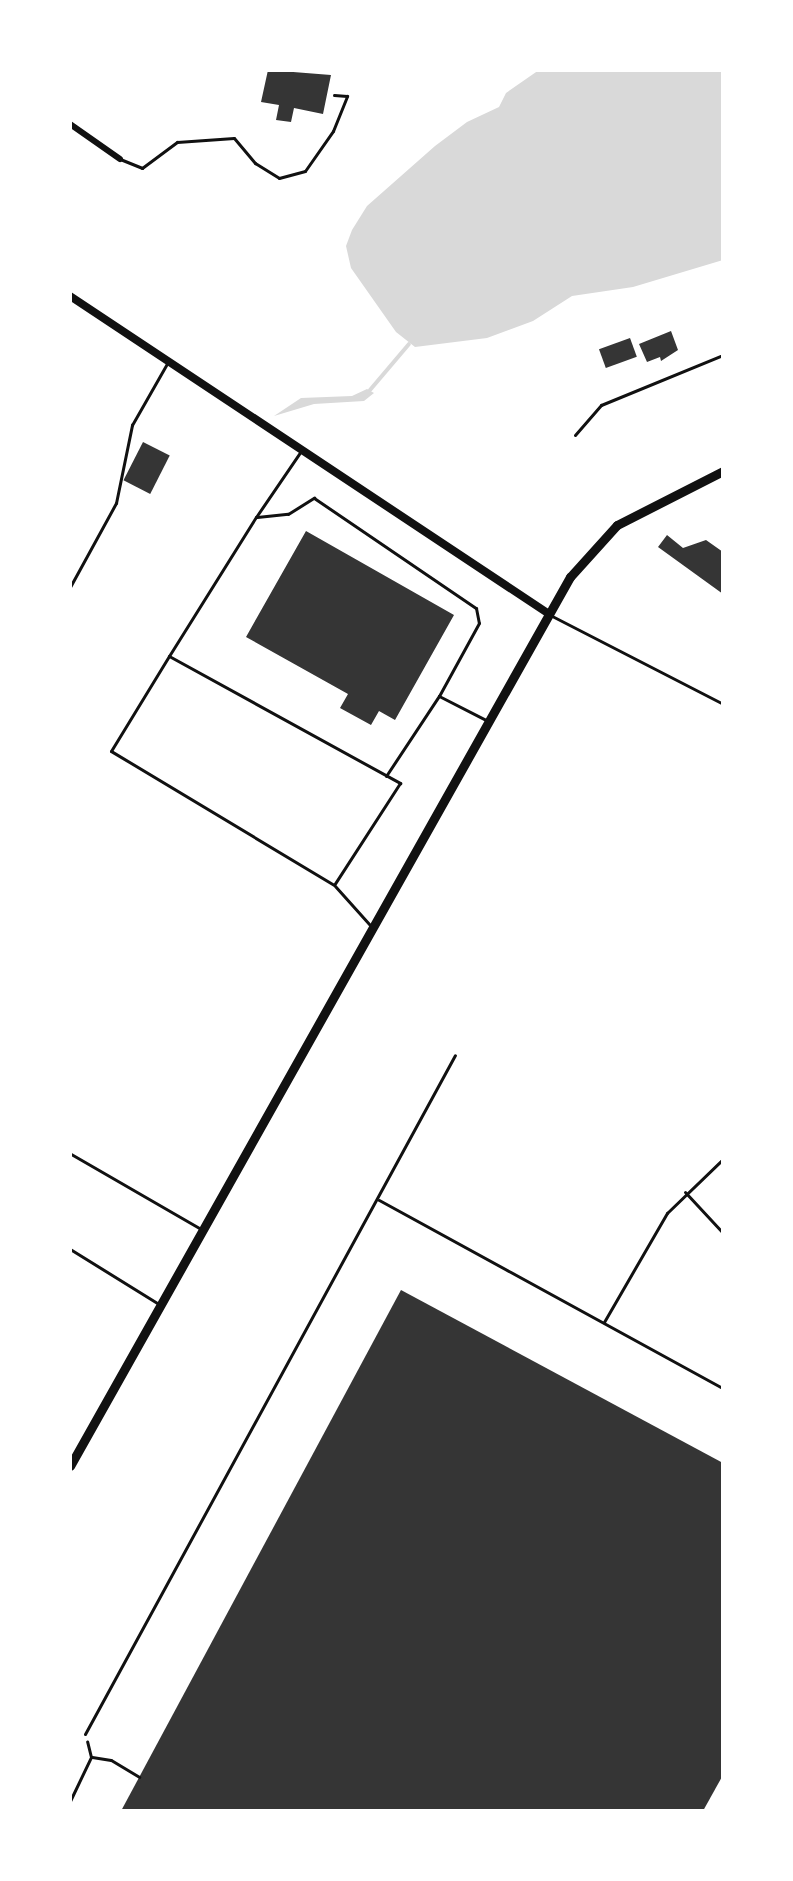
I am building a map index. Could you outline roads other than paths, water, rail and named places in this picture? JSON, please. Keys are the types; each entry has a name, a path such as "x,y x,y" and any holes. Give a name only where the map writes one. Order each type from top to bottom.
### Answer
{"main road":[{"path":"70,1466 577,566 609,531 722,473"}],"street":[{"path":"70,124 120,159"},
{"path":"70,296 549,614"}],"lane":[{"path":"120,159 142,168 177,142 234,138 255,163 279,178 305,171 333,131 347,96 334,95"},
{"path":"575,435 601,405 723,355"},
{"path":"70,587 116,503 132,425 168,362"},
{"path":"301,451 256,517 111,751 334,885 373,927"},
{"path":"256,517 288,514 314,498 476,608 479,623 439,696 386,776"},
{"path":"549,614 723,704"},
{"path":"169,656 400,783 334,885"},
{"path":"439,696 489,722"},
{"path":"85,1734 455,1055"},
{"path":"71,1154 202,1230"},
{"path":"604,1323 651,1236 684,1191 723,1159"},
{"path":"684,1191 723,1233"},
{"path":"378,1200 723,1388"},
{"path":"70,1249 161,1305"}],"waterway":[{"path":"370,390 409,344"}]}
